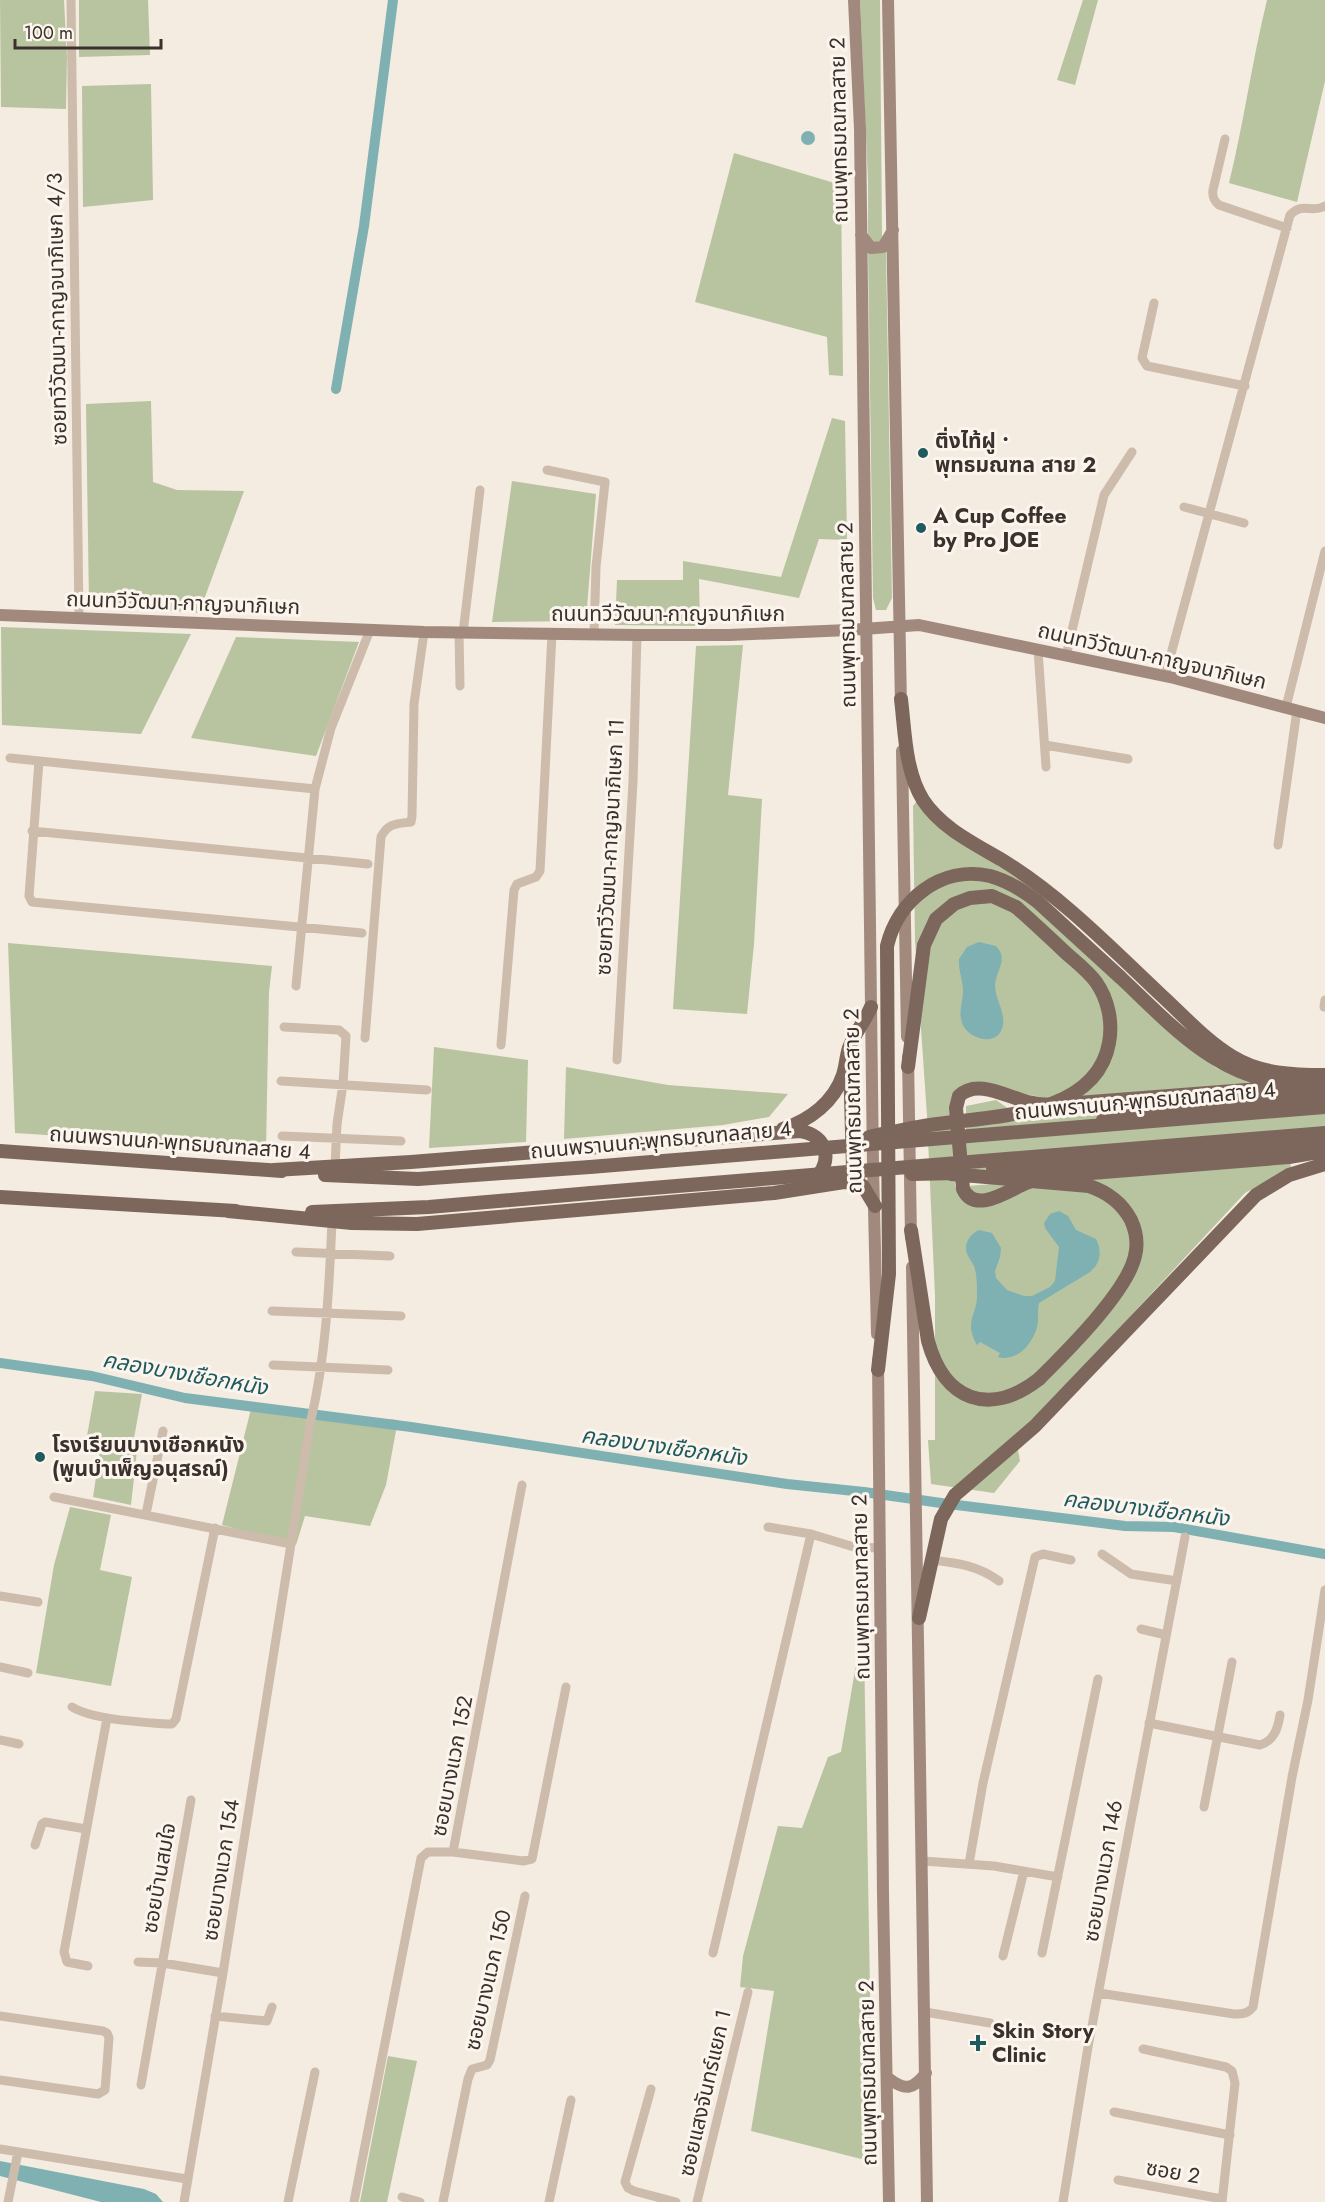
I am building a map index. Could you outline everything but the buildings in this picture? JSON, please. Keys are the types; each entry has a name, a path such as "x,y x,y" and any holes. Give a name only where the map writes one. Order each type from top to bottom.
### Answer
{"main road":[{"name":"ถนนพุทธมณฑลสาย 2","path":"854,0 860,129 889,2202"},
{"path":"888,0 919,1618 927,2202"},
{"path":"861,235 871,248 876,249 883,247 893,229"},
{"name":"ถนนทวีวัฒนา-กาญจนาภิเษก","path":"0,615 461,633 729,635 928,626 1165,676 1325,718"},
{"path":"901,699 909,759 915,784 922,799 941,820 1046,889 1199,1030 1233,1057 1265,1070 1290,1074 1321,1087"},
{"path":"878,1370 890,1258 887,946 892,926 899,914 930,885 943,879 968,874 990,876 1003,881 1038,902 1183,1034 1221,1064 1262,1079 1321,1087"},
{"path":"839,1146 912,1128 1024,1113 1071,1094 1093,1078 1104,1062 1110,1040 1108,1010 1101,991 1091,976 1016,906 992,896 970,898 954,904 936,919 924,945 908,1067"},
{"path":"752,1135 788,1127 809,1117 823,1106 842,1077 849,1046 863,1026 871,1007"},
{"path":"849,1046 853,1167 874,1206"},
{"path":"1048,1130 1321,1087"},
{"path":"1321,1087 1052,1105 1028,1102 984,1089 969,1089 959,1096 957,1102 963,1190 973,1199 984,1200 1000,1196 1027,1182 1046,1177 1325,1151"},
{"name":"ถนนพรานนก-พุทธมณฑลสาย 4","path":"0,1151 350,1177 410,1179 590,1167 1325,1107"},
{"path":"274,1170 800,1131 813,1135 821,1143 826,1156 823,1170 810,1182 791,1191"},
{"path":"228,1211 375,1210 1325,1132"},
{"path":"870,1170 903,1174 951,1174 1288,1146 1325,1146"},
{"path":"919,1618 941,1519 955,1495 1042,1418 1256,1195 1289,1175 1325,1164"},
{"path":"911,1230 928,1341 934,1360 943,1377 952,1387 961,1393 983,1399 995,1399 1019,1392 1038,1378 1066,1351 1123,1284 1136,1255 1137,1244 1132,1224 1122,1207 1104,1192 1089,1186 951,1174"},
{"path":"0,1197 228,1211 374,1225 439,1222 791,1191 844,1182 861,1185"},
{"path":"888,2078 901,2086 908,2087 919,2081 926,2073"}],"street":[{"name":"ซอยทวีวัฒนา-กาญจนาภิเษก 4/3","path":"71,0 79,618"},
{"path":"1225,139 1213,190 1214,199 1220,205 1287,228"},
{"path":"1165,676 1290,215 1298,209 1322,209 1325,206"},
{"path":"1154,303 1142,358 1147,366 1245,386"},
{"path":"1066,656 1104,495 1132,452"},
{"path":"547,470 605,482 596,567 594,634"},
{"path":"460,686 461,633 480,489"},
{"path":"1184,507 1244,523"},
{"path":"1278,845 1291,709 1325,551"},
{"path":"296,986 315,789 330,728 370,630"},
{"path":"365,1038 381,837 391,824 411,822 412,816 414,704 424,632"},
{"path":"501,1045 514,890 517,884 536,877 540,871 552,634"},
{"name":"ซอยทวีวัฒนา-กาญจนาภิเษก 11","path":"617,1060 633,770 637,635"},
{"path":"1038,650 1046,767"},
{"path":"1045,745 1128,759"},
{"path":"10,758 315,789"},
{"path":"39,761 28,896 32,902 362,933"},
{"path":"32,831 368,864"},
{"path":"284,1027 343,1032 346,1042 335,1167"},
{"path":"281,1081 427,1090"},
{"path":"282,1136 401,1141"},
{"name":"ซอยบางแวก 154","path":"184,2202 312,1416 322,1368 328,1313 332,1222"},
{"path":"296,1252 390,1256"},
{"path":"272,1311 401,1316"},
{"path":"273,1365 388,1370"},
{"path":"146,1514 163,1431"},
{"name":"ซอยบางแวก 152","path":"354,2202 421,1858 428,1852 453,1852 522,1485"},
{"path":"54,1497 291,1544"},
{"path":"768,1527 811,1534 854,1547 880,1548"},
{"path":"72,1707 80,1712 107,1718 167,1725 172,1724 176,1719 215,1528"},
{"path":"713,1953 811,1534"},
{"name":"ซอยบางแวก 146","path":"1063,2202 1088,2047 1185,1538"},
{"path":"969,1864 986,1771 1035,1557 1043,1554 1071,1560"},
{"path":"1102,1554 1131,1574 1177,1581"},
{"path":"931,1560 966,1564 988,1573 999,1581"},
{"path":"1099,1993 1234,2014 1244,2014 1250,2011 1308,1700 1325,1590"},
{"path":"0,1596 38,1602"},
{"path":"1141,1629 1166,1635"},
{"path":"1204,1807 1232,1662"},
{"path":"0,1667 28,1672"},
{"path":"1042,1953 1098,1679"},
{"path":"453,1852 527,1861 532,1859 566,1687"},
{"path":"1149,1723 1253,1745 1264,1744 1278,1729 1280,1715"},
{"path":"88,1966 67,1962 64,1952 107,1718"},
{"path":"0,1740 19,1744"},
{"name":"ซอยบ้านสมใจ","path":"141,2085 191,1800"},
{"path":"35,1845 42,1824 45,1822 86,1829"},
{"path":"923,1861 969,1864 1058,1877"},
{"path":"1003,1956 1024,1871"},
{"name":"ซอยบางแวก 150","path":"443,2202 468,2079 472,2069 487,2065 490,2060 525,1896"},
{"name":"ซอยบ้านสมใจ","path":"138,1962 163,1963 223,1973"},
{"name":"ซอยแสงจันทร์แยก 1","path":"698,2202 748,1992"},
{"path":"215,2016 267,2021 272,2007"},
{"path":"925,2012 990,2023"},
{"path":"0,2016 103,2031 109,2038 105,2090 98,2094 0,2080"},
{"path":"1143,2049 1226,2067 1232,2071 1235,2083 1222,2201"},
{"path":"288,2202 315,2072"},
{"path":"651,2089 625,2182 628,2188 634,2191 676,2202"},
{"path":"549,2202 571,2100"},
{"path":"1114,2112 1230,2135"},
{"path":"0,2149 17,2157 187,2180"},
{"path":"8,2202 17,2157"},
{"name":"ซอย 2","path":"1118,2180 1222,2201"},
{"path":"402,2198 420,2202"}],"green space":[{"path":"0,0 64,0 67,57 66,109 1,107"},
{"path":"79,0 148,0 150,55 79,57"},
{"path":"860,0 880,0 882,237 880,243 874,244 868,237 868,181"},
{"path":"1083,0 1098,0 1075,85 1057,80"},
{"path":"1267,0 1325,0 1325,81 1297,202 1229,183"},
{"path":"151,84 153,200 83,207 82,86"},
{"path":"734,153 841,185 843,376 829,375 827,337 695,302"},
{"path":"868,251 886,252 892,598 886,610 876,610 873,598"},
{"path":"151,401 153,482 177,490 244,491 199,613 89,604 86,404"},
{"path":"832,418 845,421 847,540 819,539 799,598 699,579 700,626 615,625 617,580 683,580 683,561 781,577"},
{"path":"512,481 596,494 586,621 492,622"},
{"path":"1,627 191,634 141,734 2,725"},
{"path":"236,637 359,642 316,756 191,738"},
{"path":"743,645 728,795 762,799 754,944 747,1014 673,1009 696,646"},
{"path":"917,801 961,842 1028,885 1041,910 1216,1068 1262,1084 1062,1102 972,1082 960,1089 951,1103 955,1187 1290,1161 1291,1168 1245,1193 1016,1439 1020,1461 994,1493 931,1484 928,1440 935,1440 935,1296 927,1116 915,941 913,806"},
{"path":"8,943 272,966 269,992 266,1149 15,1133"},
{"path":"434,1047 528,1060 526,1142 429,1148"},
{"path":"566,1067 668,1085 788,1094 769,1117 723,1125 564,1139"},
{"path":"1325,1098 1325,1140 966,1183 966,1106 996,1100 1025,1120"},
{"path":"95,1391 142,1394 132,1449 137,1450 131,1505 93,1497 100,1451 85,1447"},
{"path":"251,1409 398,1420 386,1485 370,1526 305,1516 296,1545 222,1525"},
{"path":"70,1507 111,1515 100,1570 132,1577 111,1686 36,1673 54,1565"},
{"path":"859,1647 864,1647 873,2162 751,2131 774,1991 740,1987 743,1956 778,1826 802,1828 828,1757 841,1752"},
{"path":"388,2056 417,2061 387,2202 360,2202"}],"water":[{"path":"808,131 813,133 815,138 813,143 808,145 803,143 801,138 803,133"},
{"path":"979,942 996,946 1002,960 995,985 1003,1015 1003,1025 996,1037 990,1039 970,1034 961,1019 963,991 959,959 967,947"},
{"path":"1059,1211 1068,1216 1076,1230 1096,1239 1100,1252 1098,1261 1090,1272 1039,1303 1035,1334 1023,1351 1011,1357 998,1357 1000,1353 980,1342 977,1345 971,1329 977,1301 977,1280 974,1266 966,1251 967,1242 979,1230 992,1233 1001,1248 995,1271 996,1278 1007,1290 1024,1296 1032,1296 1050,1287 1055,1281 1059,1247 1045,1228 1044,1223 1050,1214"},
{"path":"0,2161 144,2189 156,2194 163,2202 101,2202 0,2176"}],"waterway":[{"path":"336,389 364,226 393,0"},
{"name":"คลองบางเชือกหนัง","path":"0,1363 92,1376 185,1398 411,1427 787,1484 1125,1526 1174,1527 1325,1554"}],"place":[{"name":"ติ่งไท้ฝู • พุทธมณฑล สาย 2","path":"923,453"},
{"name":"A Cup Coffee by Pro JOE","path":"921,528"},
{"name":"โรงเรียนบางเชือกหนัง (พูนบำเพ็ญอนุสรณ์)","path":"40,1457"},
{"name":"Skin Story Clinic","path":"978,2043"}]}
